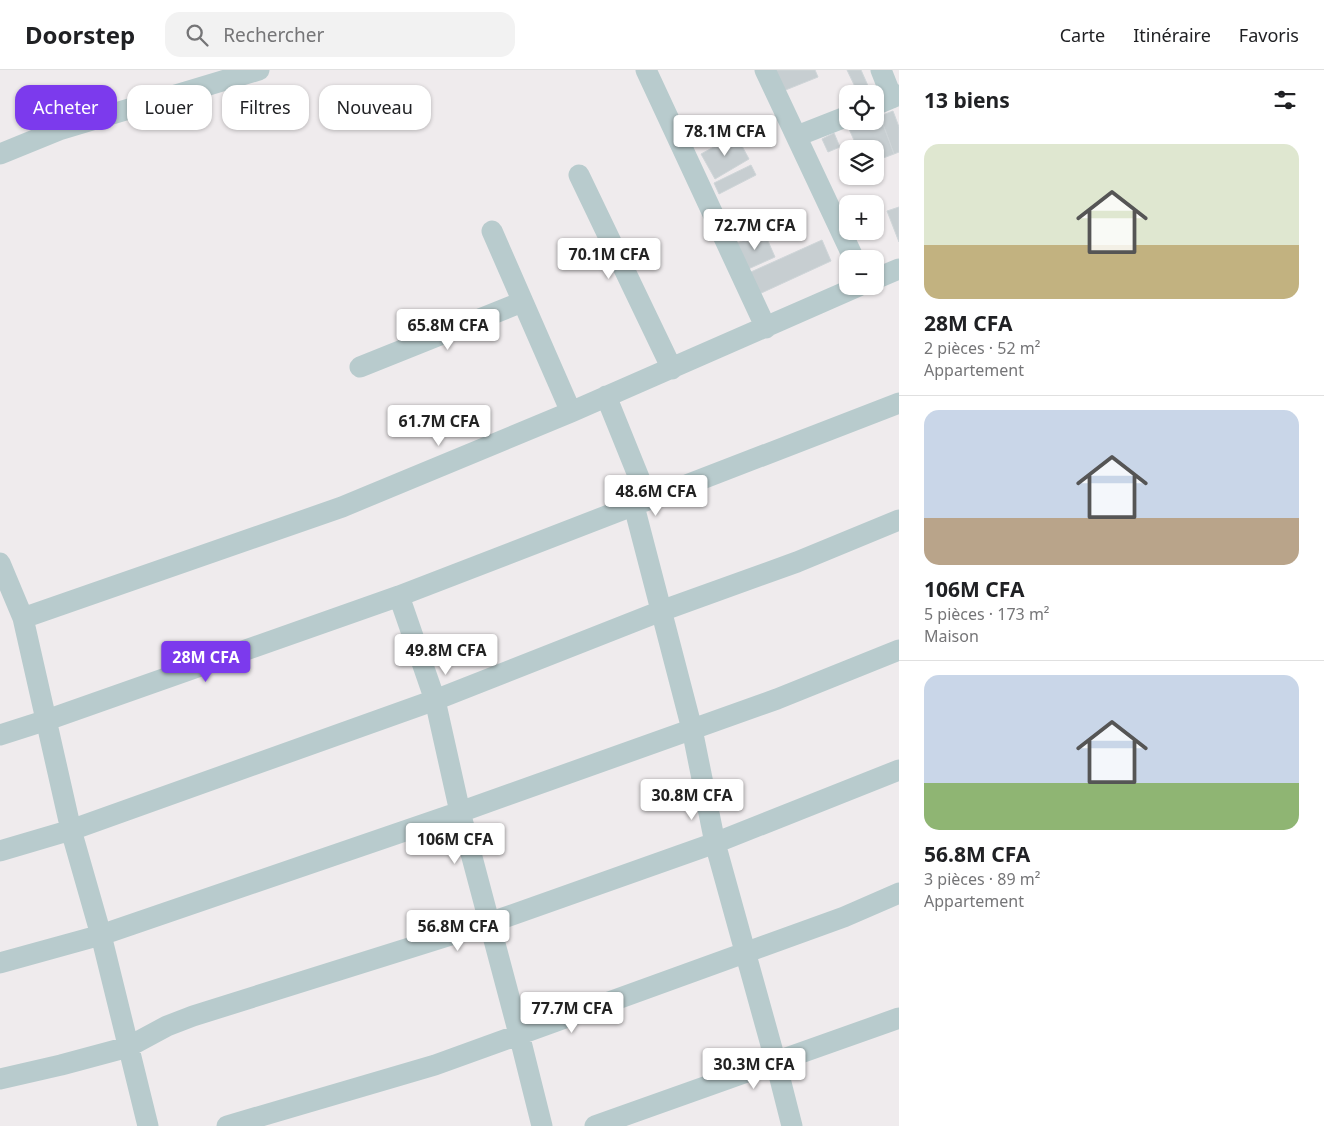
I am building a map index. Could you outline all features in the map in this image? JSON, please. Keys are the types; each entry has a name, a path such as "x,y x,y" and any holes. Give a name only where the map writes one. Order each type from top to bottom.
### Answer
{"street":[{"path":"0,154 59,130 260,70"},
{"path":"646,70 766,328"},
{"path":"765,70 850,250"},
{"path":"881,70 889,99"},
{"path":"797,136 839,120"},
{"path":"579,175 672,369"},
{"path":"492,231 571,412"},
{"path":"884,275 899,269"},
{"path":"23,618 342,507 672,369 840,295"},
{"path":"360,367 522,302"},
{"path":"606,396 641,503 661,611 692,729 715,843 792,1126"},
{"path":"0,735 399,596 899,403"},
{"path":"0,851 71,830 436,700 661,611 797,562 899,520"},
{"path":"0,563 23,618 71,830 101,934 148,1126"},
{"path":"399,596 436,700 460,812 542,1126"},
{"path":"0,963 101,934 460,812 777,699 899,650"},
{"path":"0,1079 128,1047 167,1026 193,1016 489,924 715,843 899,770"},
{"path":"227,1126 435,1065 844,917 899,893"},
{"path":"595,1126 899,1018"}],"building":[{"path":"774,70 815,70 818,77 783,91"},
{"path":"847,70 861,70 868,85 854,85"},
{"path":"893,111 899,127 899,152 894,154 884,127 884,114"},
{"path":"884,127 894,154 884,158 884,140 854,140 849,130 884,130"},
{"path":"834,133 839,147 828,152 822,139"},
{"path":"736,135 749,159 715,179 701,154"},
{"path":"751,165 756,175 719,194 714,183"},
{"path":"899,207 899,242 887,211"},
{"path":"764,232 775,257 746,270 735,244"},
{"path":"822,240 831,261 757,295 742,276"}]}
